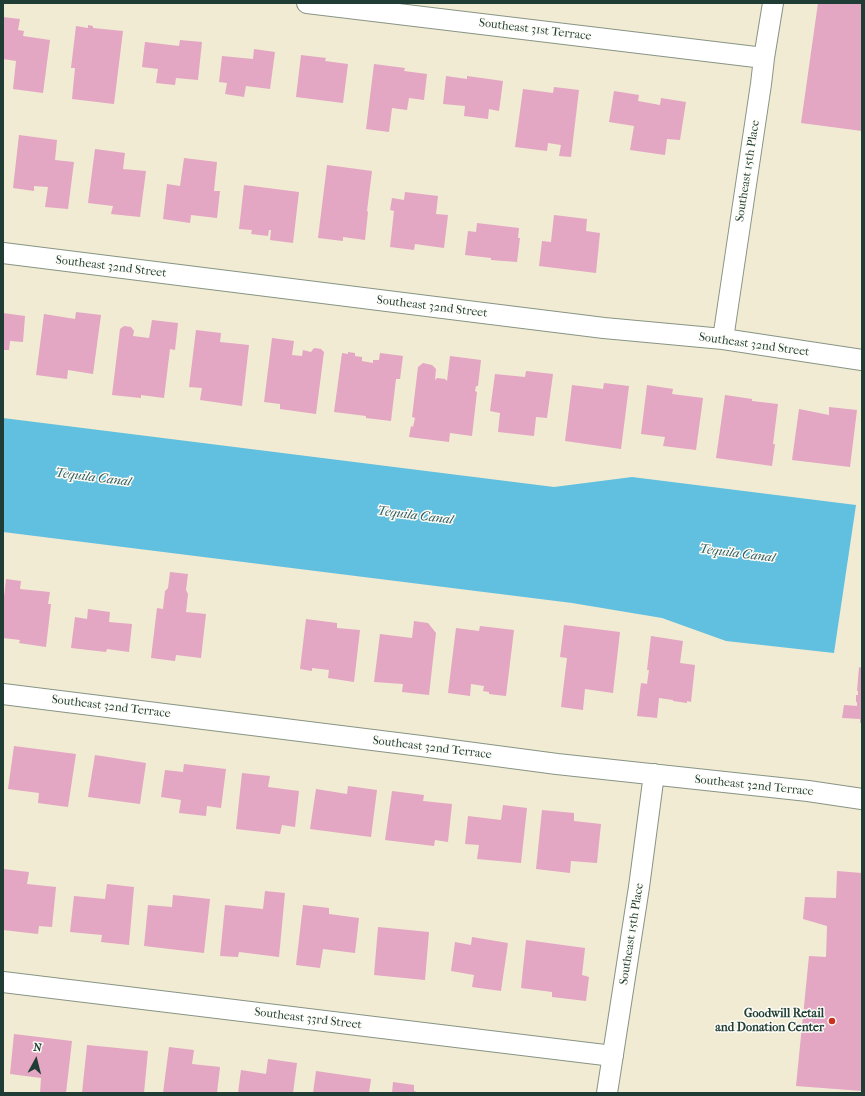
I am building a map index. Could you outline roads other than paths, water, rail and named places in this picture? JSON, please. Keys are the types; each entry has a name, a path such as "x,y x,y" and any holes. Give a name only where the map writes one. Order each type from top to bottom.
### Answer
{"street":[{"name":"Southeast 31st Terrace","path":"306,3 764,58"},
{"name":"Southeast 15th Place","path":"723,339 773,3"},
{"name":"Southeast 32nd Street","path":"3,253 467,312 604,328 723,339 862,360"},
{"name":"Southeast 32nd Terrace","path":"3,694 557,764 862,799"},
{"name":"Southeast 15th Place","path":"608,1093 639,887 654,774"},
{"name":"Southeast 33rd Street","path":"3,982 613,1056"}],"water":[{"name":"Tequila Canal","path":"3,418 554,487 632,477 856,505 834,653 726,641 662,618 572,603 3,532"}],"place":[{"name":"Goodwill Retail and Donation Center","path":"832,1021"}]}
